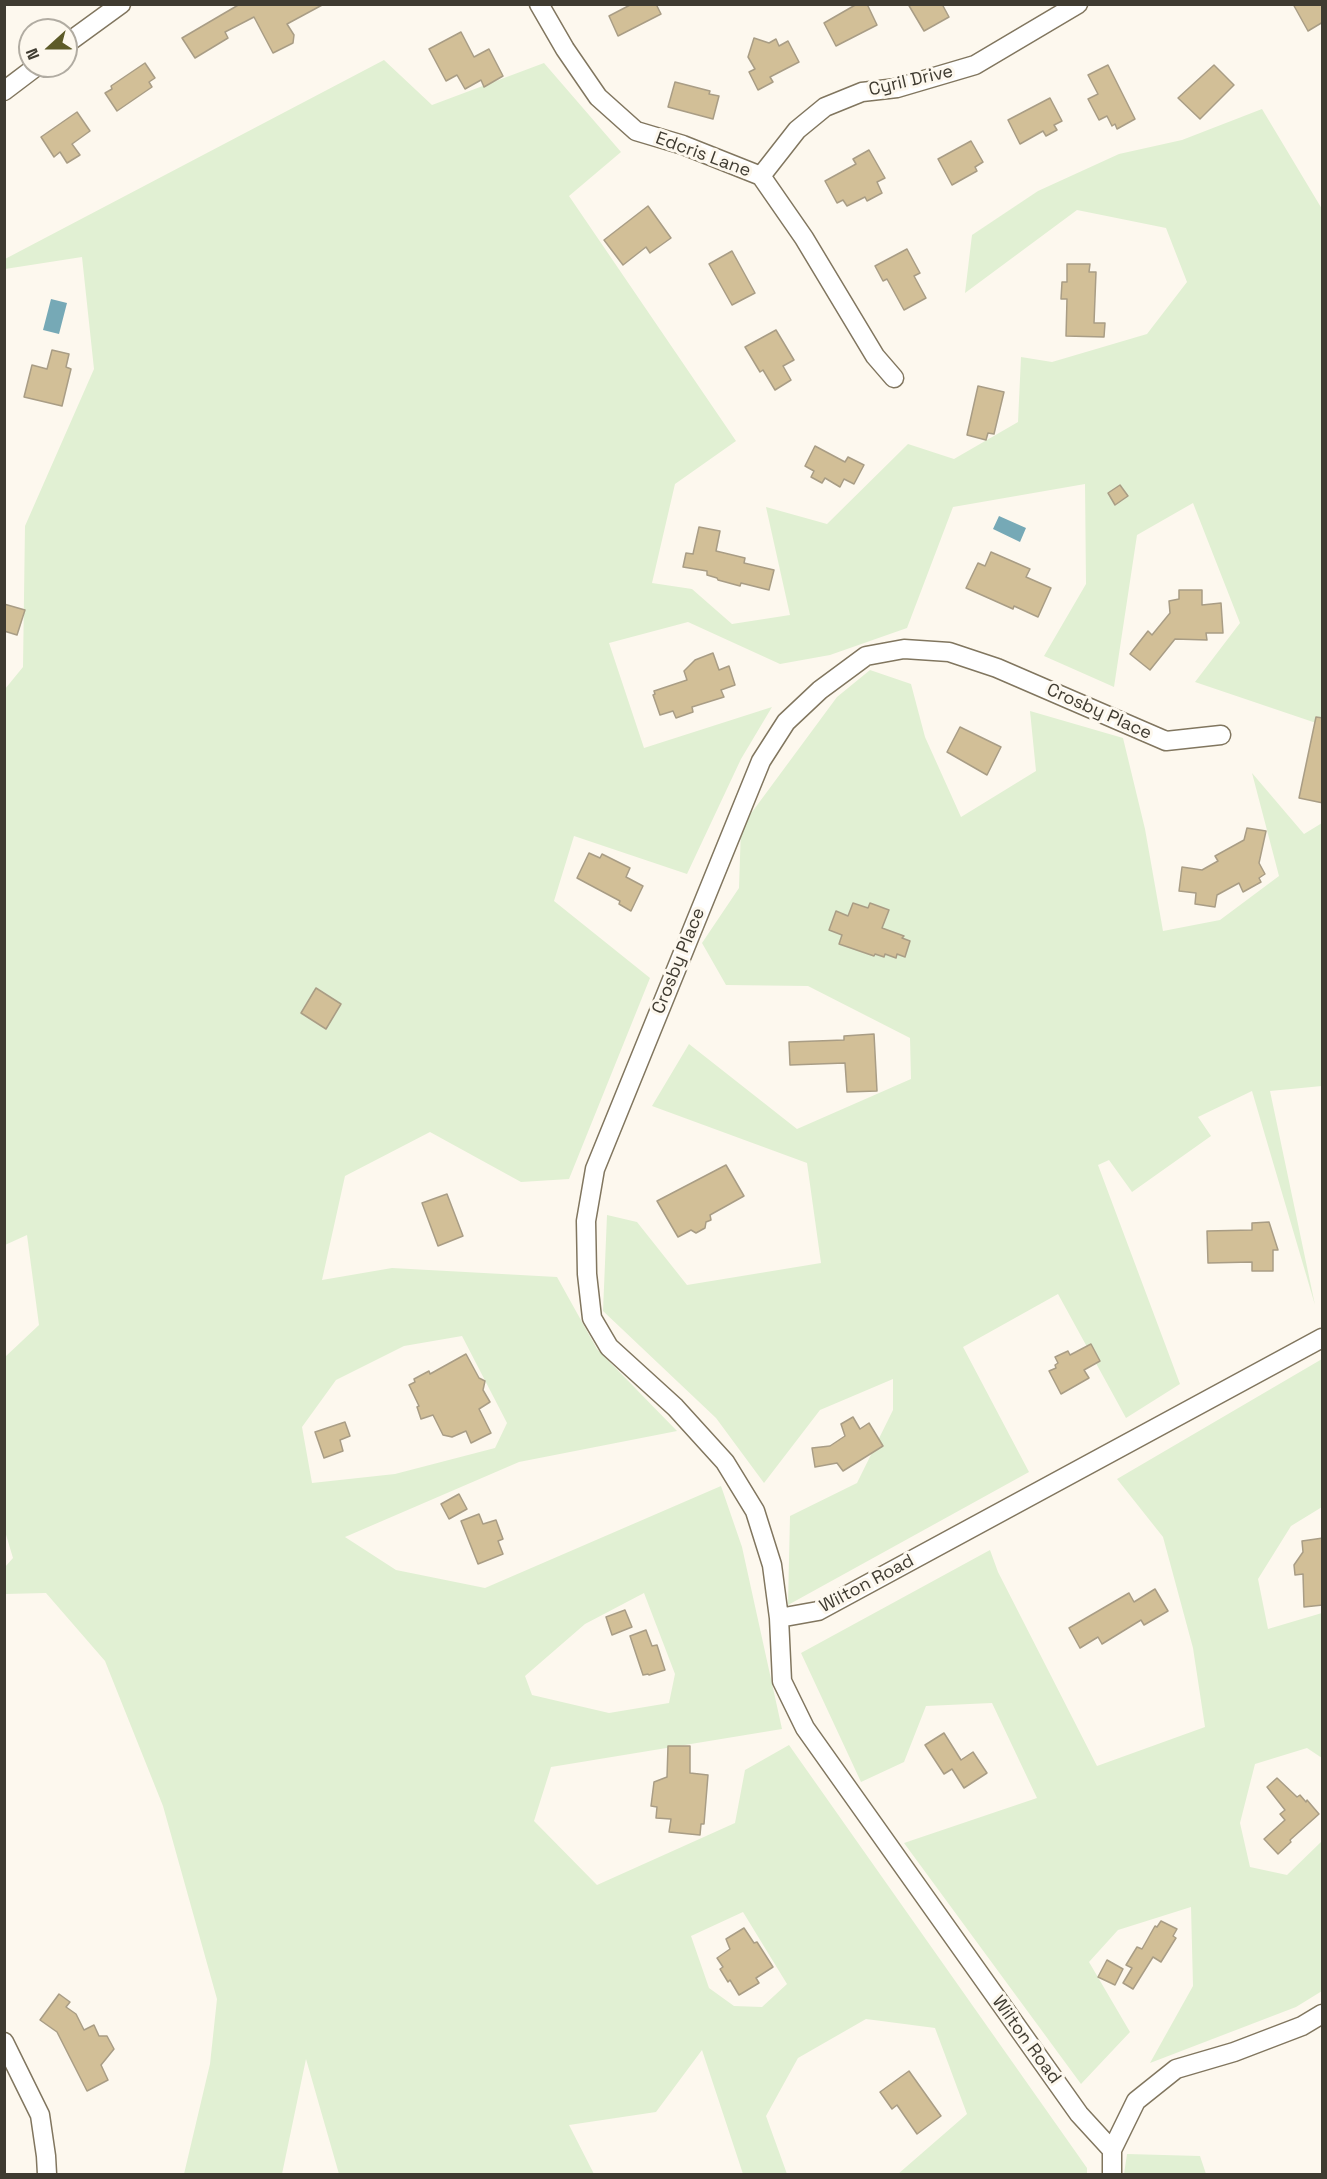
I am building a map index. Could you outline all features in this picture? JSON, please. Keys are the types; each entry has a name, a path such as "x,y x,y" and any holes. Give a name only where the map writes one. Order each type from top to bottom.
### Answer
{"street":[{"path":"78,35 122,4"},
{"name":"Edcris Lane","path":"539,4 565,49 598,97 636,131 683,145 761,176 804,238 875,356 894,378"},
{"name":"Cyril Drive","path":"761,176 797,130 825,107 862,92 897,88 975,65 1078,4"},
{"path":"4,91 21,78"},
{"name":"Crosby Place","path":"779,1618 772,1565 755,1511 725,1462 675,1407 609,1347 592,1318 586,1266 586,1221 595,1169 761,761 786,722 820,690 866,656 904,649 949,652 997,668 1166,741 1221,735"},
{"name":"Wilton Road","path":"1112,2150 1079,2114 805,1728 782,1681 779,1618 818,1611 1323,1338"},
{"path":"1112,2175 1112,2150 1136,2101 1176,2069 1244,2048 1302,2026 1323,2014"},
{"path":"4,2042 40,2115 47,2175"}],"green space":[{"path":"384,60 432,105 544,63 621,152 569,196 736,441 675,484 652,583 692,589 732,624 790,615 766,507 827,524 908,444 954,459 1018,422 1021,357 1052,362 1147,334 1187,282 1166,228 1077,210 965,293 972,235 1038,191 1119,154 1182,140 1262,109 1322,209 1322,725 1195,682 1240,623 1193,503 1137,535 1114,687 1044,656 1086,584 1085,484 953,507 907,628 830,655 780,664 688,622 609,643 644,748 772,707 741,759 687,874 574,836 554,901 650,978 569,1179 521,1182 430,1132 345,1176 322,1280 392,1268 557,1277 597,1349 677,1431 519,1462 345,1537 396,1570 485,1588 721,1486 742,1547 782,1729 551,1767 534,1821 597,1885 735,1823 745,1770 789,1745 1087,2168 1087,2174 898,2174 967,2114 935,2028 866,2019 798,2058 766,2116 787,2174 743,2174 702,2050 656,2112 569,2125 594,2174 339,2174 306,2059 282,2174 184,2174 210,2064 217,1999 163,1806 105,1661 46,1593 5,1594 5,1567 13,1558 4,1528 5,1357 39,1325 27,1235 5,1245 5,689 23,667 25,526 94,369 82,257 5,269 5,259","holes":["462,1336 507,1423 495,1448 395,1474 312,1483 302,1427 336,1380 404,1346","644,1593 675,1674 669,1703 609,1713 532,1695 525,1676 585,1624","743,1912 787,1984 762,2007 734,2006 709,1988 691,1936"]},
{"path":"870,670 911,684 925,737 961,817 1036,771 1030,711 1123,738 1145,829 1163,931 1220,920 1279,876 1252,773 1304,834 1322,823 1322,1086 1270,1091 1315,1305 1252,1091 1198,1117 1211,1136 1132,1192 1109,1160 1098,1165 1180,1384 1126,1418 1058,1294 963,1347 1029,1472 788,1605 790,1516 857,1483 893,1410 893,1379 820,1410 764,1483 716,1418 603,1311 607,1215 637,1222 687,1285 821,1263 807,1163 652,1106 689,1044 797,1129 911,1079 910,1038 808,986 726,985 702,943 739,888 741,827 837,697"},
{"path":"1322,1359 1322,1507 1291,1526 1258,1579 1268,1629 1322,1613 1322,1758 1307,1748 1255,1764 1240,1823 1250,1867 1287,1875 1322,1841 1322,1991 1296,2007 1150,2063 1193,1986 1191,1907 1118,1930 1089,1962 1130,2032 1081,2084 904,1843 1037,1798 992,1703 926,1706 904,1762 861,1782 801,1653 990,1550 998,1572 1097,1766 1205,1727 1193,1648 1163,1537 1117,1479"},
{"path":"1127,2154 1200,2156 1206,2174 1124,2174"}],"water":[{"path":"51,299 67,303 59,334 43,330"},
{"path":"999,516 1026,528 1020,542 993,529"}],"building":[{"path":"240,4 324,4 287,24 294,35 293,43 273,53 254,17 225,32 228,38 195,58 182,38"},
{"path":"632,4 656,4 661,14 618,36 609,16"},
{"path":"857,4 867,4 877,25 836,46 824,23"},
{"path":"908,4 942,4 949,17 924,31"},
{"path":"1293,4 1323,4 1323,22 1308,31"},
{"path":"461,32 474,57 489,49 503,76 484,87 481,80 465,89 457,75 446,81 429,49"},
{"path":"754,38 769,43 776,39 779,46 788,41 799,62 770,77 773,82 758,90 749,72 755,69 748,57"},
{"path":"145,63 155,78 149,82 152,87 117,111 105,93 112,89 111,86"},
{"path":"1108,65 1135,119 1117,129 1115,124 1112,126 1107,116 1099,120 1088,99 1098,94 1088,75"},
{"path":"1214,65 1234,85 1200,119 1178,98"},
{"path":"675,82 710,91 709,94 719,96 713,119 668,107"},
{"path":"1050,98 1062,121 1054,125 1057,130 1046,136 1043,131 1020,144 1008,120"},
{"path":"77,112 90,131 72,144 80,155 67,163 60,152 54,157 41,137"},
{"path":"971,141 983,162 975,167 977,171 952,185 938,159"},
{"path":"869,150 885,178 877,182 882,193 867,201 865,197 847,206 843,200 837,203 825,181 856,164 853,159"},
{"path":"648,206 671,238 650,253 646,247 623,265 604,240"},
{"path":"907,249 920,273 914,276 926,298 904,310 887,279 883,281 875,266"},
{"path":"732,251 755,293 732,305 709,264"},
{"path":"1067,264 1090,264 1089,272 1096,272 1094,323 1105,323 1104,337 1066,336 1067,299 1061,299 1062,282 1067,282"},
{"path":"776,330 794,360 783,366 791,380 775,390 763,370 760,372 745,347"},
{"path":"52,350 69,354 66,367 71,369 62,406 24,397 32,365 47,369"},
{"path":"978,386 1004,392 994,434 988,433 986,440 967,435"},
{"path":"815,446 845,462 848,457 864,465 854,484 844,479 840,487 825,478 822,483 811,477 814,471 805,466"},
{"path":"1120,485 1128,496 1115,505 1108,493"},
{"path":"699,527 720,531 716,551 745,558 744,563 774,570 769,590 741,583 740,586 707,575 707,571 683,567 686,553 693,554"},
{"path":"991,552 1030,569 1026,577 1051,588 1038,617 1014,606 1013,609 966,588 978,563 985,566"},
{"path":"1179,590 1202,590 1202,605 1221,603 1223,633 1206,633 1207,640 1175,639 1150,670 1130,654 1148,631 1152,635 1170,613 1169,601 1179,599"},
{"path":"4,604 25,610 17,635 4,631"},
{"path":"713,653 719,670 729,666 735,685 721,690 724,697 692,707 693,712 676,718 673,711 660,715 653,695 654,691 687,680 684,671 695,660"},
{"path":"1316,717 1323,718 1323,803 1299,798"},
{"path":"960,727 1001,747 987,775 947,752"},
{"path":"1247,828 1266,831 1259,863 1265,874 1259,878 1261,882 1243,892 1239,883 1217,895 1215,907 1195,904 1196,893 1179,891 1182,867 1202,870 1218,861 1215,856 1244,840"},
{"path":"589,853 600,858 602,854 630,868 626,877 643,886 631,911 619,904 620,901 577,878"},
{"path":"853,903 868,908 870,903 889,910 882,928 904,936 902,938 910,941 905,957 897,954 896,958 885,954 884,957 875,954 874,956 839,944 842,935 829,930 836,911 848,916"},
{"path":"316,988 341,1004 326,1029 301,1013"},
{"path":"874,1034 877,1091 847,1092 845,1063 790,1065 789,1042 844,1040 844,1036"},
{"path":"726,1165 744,1196 710,1215 711,1220 706,1222 705,1228 696,1233 691,1230 678,1237 657,1201"},
{"path":"447,1194 463,1236 438,1246 422,1203"},
{"path":"1269,1222 1278,1250 1273,1250 1273,1271 1252,1271 1252,1262 1208,1263 1207,1231 1252,1230 1252,1223"},
{"path":"1091,1344 1100,1361 1084,1370 1089,1378 1061,1394 1049,1371 1056,1368 1055,1365 1058,1363 1055,1357 1068,1351 1070,1355"},
{"path":"466,1354 479,1378 485,1381 483,1390 490,1402 479,1409 491,1433 471,1443 466,1431 452,1437 443,1435 433,1415 421,1419 417,1407 419,1406 409,1385 415,1382 414,1379 429,1371 430,1374"},
{"path":"853,1417 860,1429 869,1423 883,1446 843,1471 837,1463 815,1467 812,1448 830,1446 845,1436 841,1424"},
{"path":"345,1422 350,1436 340,1440 343,1451 324,1458 315,1432"},
{"path":"459,1494 467,1509 449,1519 441,1504"},
{"path":"479,1514 483,1524 496,1520 503,1539 498,1541 503,1554 478,1564 461,1521"},
{"path":"1323,1538 1323,1605 1304,1607 1303,1574 1295,1575 1294,1565 1303,1552 1302,1541"},
{"path":"1155,1589 1168,1611 1144,1625 1141,1620 1102,1644 1098,1637 1080,1648 1069,1628 1129,1593 1134,1602"},
{"path":"625,1610 632,1627 612,1635 606,1617"},
{"path":"646,1630 652,1646 657,1645 665,1670 643,1675 630,1636"},
{"path":"944,1733 961,1760 973,1752 987,1773 964,1788 952,1769 944,1774 925,1745"},
{"path":"668,1746 690,1746 690,1773 708,1775 704,1824 701,1824 700,1835 669,1832 671,1819 656,1818 657,1807 651,1806 654,1782 667,1777"},
{"path":"1277,1778 1297,1797 1300,1795 1306,1802 1307,1800 1319,1814 1278,1854 1264,1839 1285,1820 1280,1814 1285,1810 1267,1787"},
{"path":"1161,1921 1177,1929 1173,1936 1176,1938 1161,1962 1153,1957 1133,1989 1123,1983 1132,1968 1126,1965 1137,1947 1142,1949 1155,1926 1157,1927"},
{"path":"744,1928 754,1943 757,1942 773,1967 756,1978 759,1983 739,1995 720,1969 723,1967 717,1958 730,1949 726,1939"},
{"path":"1107,1960 1123,1969 1115,1985 1098,1977"},
{"path":"59,1994 70,2002 66,2007 76,2014 84,2030 94,2025 99,2036 107,2036 114,2049 101,2065 108,2080 87,2091 57,2032 40,2020"},
{"path":"909,2071 941,2116 917,2134 897,2105 892,2109 880,2092"}]}
